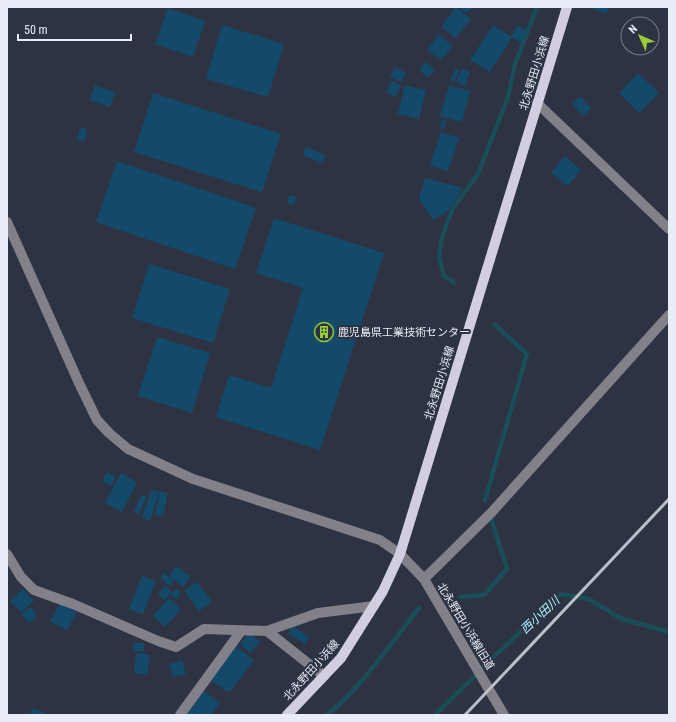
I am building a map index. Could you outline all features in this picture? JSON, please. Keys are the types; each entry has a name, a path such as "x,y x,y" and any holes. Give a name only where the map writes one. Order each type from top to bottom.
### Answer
{"main road":[{"name":"北永野田小浜線","path":"287,715 341,658 374,606 400,554 567,7"}],"street":[{"path":"537,103 669,229"},
{"name":"北永野田小浜線旧道","path":"7,222 79,383 97,420 109,433 128,448 193,479 380,540 400,554 424,579 504,715"},
{"path":"424,579 491,513 669,315"},
{"path":"7,554 21,577 34,590 176,647 204,629 267,631 318,613 374,606"},
{"path":"180,715 241,631"},
{"path":"267,631 324,676"}],"building":[{"path":"456,7 471,19 456,38 441,27"},
{"path":"459,7 471,7 472,8 467,13"},
{"path":"593,7 609,7 606,14 592,9"},
{"path":"168,8 205,21 193,57 155,44"},
{"path":"222,25 284,44 268,97 206,79"},
{"path":"493,25 511,37 518,25 528,32 521,43 512,37 490,72 470,60"},
{"path":"439,35 453,46 441,60 427,49"},
{"path":"425,62 435,69 428,78 419,70"},
{"path":"395,67 406,73 401,82 390,77"},
{"path":"456,68 460,70 454,82 450,80"},
{"path":"462,69 470,72 465,86 456,82"},
{"path":"638,73 659,93 639,113 619,93"},
{"path":"391,81 401,85 396,97 386,92"},
{"path":"95,85 115,92 110,107 90,100"},
{"path":"405,85 426,90 419,119 398,114"},
{"path":"449,85 470,91 462,122 440,116"},
{"path":"153,93 281,134 262,192 134,152"},
{"path":"580,97 591,108 583,116 572,104"},
{"path":"442,120 447,121 444,129 440,128"},
{"path":"80,127 87,129 84,142 77,140"},
{"path":"441,132 459,138 448,171 430,165"},
{"path":"306,147 326,155 322,163 303,155"},
{"path":"565,156 581,170 568,186 551,173"},
{"path":"117,161 256,208 235,269 96,222"},
{"path":"425,178 463,188 448,211 433,220 419,199"},
{"path":"289,195 296,197 294,205 287,203"},
{"name":"鹿児島県工業技術センター","path":"274,218 384,253 320,450 216,417 229,375 271,388 303,288 256,273"},
{"path":"149,264 230,289 213,343 132,318"},
{"path":"157,337 210,353 192,413 138,396"},
{"path":"107,472 116,477 111,486 102,481"},
{"path":"121,473 137,482 122,512 105,503"},
{"path":"151,490 159,492 150,521 142,518"},
{"path":"160,491 168,493 163,516 155,515"},
{"path":"141,495 146,497 139,514 134,512"},
{"path":"176,566 191,577 183,587 169,575"},
{"path":"164,573 174,580 170,586 160,578"},
{"path":"142,576 156,581 143,614 129,609"},
{"path":"197,582 212,602 199,611 184,591"},
{"path":"165,586 172,592 165,600 158,594"},
{"path":"23,589 34,601 21,612 10,601"},
{"path":"176,589 181,593 177,599 171,595"},
{"path":"169,598 181,609 165,627 153,616"},
{"path":"60,603 77,611 67,630 50,622"},
{"path":"30,607 37,616 29,623 21,614"},
{"path":"293,626 309,637 305,644 288,633"},
{"path":"249,633 260,642 250,653 240,644"},
{"path":"133,643 144,643 144,651 133,651"},
{"path":"235,646 254,660 229,693 211,680"},
{"path":"136,653 150,655 147,675 134,673"},
{"path":"182,661 186,674 173,677 169,664"},
{"path":"204,691 220,703 211,715 188,715 187,714"},
{"path":"33,708 49,715 30,715"}],"waterway":[{"path":"454,283 444,276 439,257 442,237 453,208 478,174 508,97 515,64 537,7"},
{"path":"485,500 527,354 495,325"},
{"path":"460,597 484,595 507,569 491,518"},
{"name":"西小田川","path":"435,715 561,594 589,599 622,619 669,632"},
{"path":"327,715 352,692 419,608"}],"railway":[{"path":"465,715 669,499"}],"place":[{"name":"鹿児島県工業技術センター","path":"324,332"}]}
